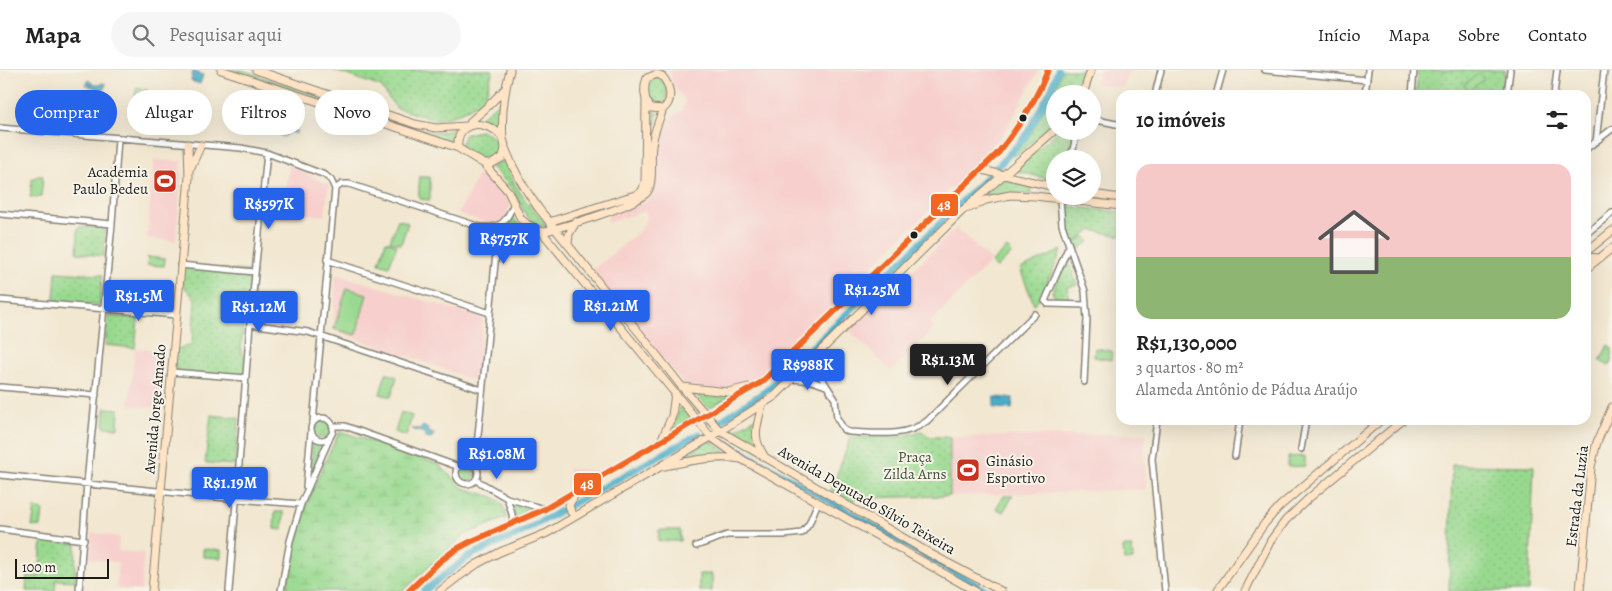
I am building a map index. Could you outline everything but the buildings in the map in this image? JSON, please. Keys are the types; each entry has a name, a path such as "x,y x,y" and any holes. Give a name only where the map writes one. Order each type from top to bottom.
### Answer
{"main road":[{"path":"221,70 458,148 484,164 502,183 524,221 542,232 696,420"},
{"path":"256,70 415,124 436,128 482,125 496,131 504,141"},
{"path":"510,70 505,89 502,120 504,141 506,150 523,187 705,415"},
{"path":"550,222 638,194 642,191 645,182 645,70"},
{"path":"409,591 439,562 456,550 470,542 512,525 578,491 762,382 880,266 984,170 1023,119 1039,92 1048,70"},
{"path":"1086,85 1091,70"},
{"path":"542,232 633,203 648,192 652,146 663,109 669,103 668,87 662,76 656,72 650,76 645,84"},
{"path":"458,148 460,134 505,89"},
{"path":"646,100 649,107 663,109"},
{"path":"440,591 476,564 547,533 573,514 720,432 775,396 962,211 1046,137"},
{"name":"Avenida Jorge Amado","path":"152,591 189,170 188,144"},
{"name":"Avenida Jorge Amado","path":"189,170 201,145"},
{"path":"484,164 491,164 502,158 506,150"},
{"path":"984,170 1046,184"},
{"path":"1034,196 1033,189 1037,182"},
{"path":"962,211 986,200 1010,195 1046,197"},
{"path":"1101,195 1116,197"},
{"path":"1101,204 1116,205"},
{"path":"568,244 569,234 576,222"},
{"path":"1591,248 1612,231"},
{"path":"1591,265 1612,248"},
{"path":"1591,257 1600,258"},
{"path":"682,387 728,392 762,382"},
{"path":"661,441 672,416 675,392"},
{"path":"762,405 756,438 766,459"},
{"name":"Estrada da Luzia","path":"1580,591 1592,467 1597,442 1612,407"},
{"name":"Avenida Deputado Sílvio Teixeira","path":"705,415 720,432 931,554 1001,591"},
{"name":"Avenida Deputado Sílvio Teixeira","path":"696,420 711,437 743,460 975,591"},
{"path":"1219,591 1265,523 1280,506 1376,425"},
{"path":"1245,591 1271,540 1286,520 1309,498 1397,425"},
{"path":"660,467 712,458 743,460"},
{"path":"573,514 569,505 578,491"}],"street":[{"path":"1156,90 1161,70"},
{"path":"1218,90 1224,70"},
{"path":"1266,70 1367,80"},
{"path":"1366,90 1368,70"},
{"path":"1412,90 1414,70"},
{"path":"1508,90 1510,70"},
{"path":"1555,90 1557,70"},
{"path":"1596,142 1604,70"},
{"path":"1101,121 1116,124"},
{"path":"0,128 241,148 267,153 325,175 331,180 335,189 306,492"},
{"path":"1591,146 1612,129"},
{"path":"79,591 118,139"},
{"path":"228,591 250,324 267,153"},
{"path":"335,189 342,184 349,184 476,226 493,237 496,253 475,466 478,473 476,480 468,484 461,482 457,473 459,467 467,463 475,466"},
{"path":"476,226 486,227 499,224 509,216 514,202"},
{"path":"1060,205 1062,226 1068,248 1085,291 1084,382"},
{"path":"1591,230 1612,213"},
{"path":"0,214 112,224"},
{"path":"496,253 511,240 524,234 542,232"},
{"path":"1068,248 1045,302 1048,304 1086,305"},
{"path":"328,260 490,313"},
{"path":"180,265 255,272"},
{"path":"0,300 177,315"},
{"path":"815,358 816,369 835,399 837,418 844,430 850,432 902,433 913,430 927,421 1034,314"},
{"path":"250,324 308,332 482,390"},
{"path":"172,372 246,378"},
{"path":"792,379 812,381 826,386"},
{"path":"0,387 96,395"},
{"path":"281,591 290,540 301,504 331,435 333,426 329,420 322,418 313,422"},
{"path":"1156,425 1152,459 1165,591"},
{"path":"1235,456 1239,425"},
{"path":"1301,449 1305,425"},
{"path":"333,426 345,426 459,467"},
{"path":"311,432 318,440 326,440 331,435"},
{"path":"0,475 301,504"},
{"path":"476,480 507,498 545,509"},
{"path":"507,498 512,514 512,525"},
{"path":"696,546 727,535 784,535 802,532 809,524 818,502"},
{"path":"0,529 84,540"}],"shaded area":[{"path":"670,70 1039,70 999,141 752,385 727,390 684,385 630,314 632,311 628,305 625,303 620,305 592,271 640,231 647,217 645,211 608,222 607,216 645,202 654,193 656,141 665,122 681,111 686,102 672,83"},
{"path":"1100,70 1129,70 1123,88 1096,84"},
{"path":"154,160 182,161 176,241 147,238"},
{"path":"289,165 329,185 325,216 266,210 268,189 286,191"},
{"path":"481,168 504,189 509,197 510,207 507,216 501,221 489,223 458,214"},
{"path":"956,228 991,261 930,323 935,328 891,371 850,331"},
{"path":"336,274 483,318 477,381 333,330"},
{"path":"135,348 164,350 159,408 129,405"},
{"path":"1147,434 1144,448 1146,489 950,496 950,437"},
{"path":"568,468 599,471 567,492"},
{"path":"92,533 119,537 118,551 144,553 141,591 116,588 118,562 90,559"}],"green space":[{"path":"230,70 242,70 303,90 290,90"},
{"path":"333,70 493,70 484,100 456,115 435,120 396,108 389,98 389,90 383,90 381,87"},
{"path":"1062,70 1086,70 1080,85 1056,85"},
{"path":"1418,70 1505,70 1503,90 1416,90"},
{"path":"1479,73 1484,79 1470,90 1464,85"},
{"path":"657,76 668,87 666,104 658,107 651,103 647,94 648,84"},
{"path":"137,87 148,90 136,90"},
{"path":"305,91 315,94 315,98 305,95"},
{"path":"501,100 498,131 474,123"},
{"path":"1046,105 1046,130 1015,156 1011,155 1033,130"},
{"path":"647,110 658,113 651,137"},
{"path":"389,118 433,133 460,129 453,137 453,144 389,123"},
{"path":"481,131 493,137 501,146 501,155 489,162 462,149 460,145 465,134"},
{"path":"1048,140 1072,140 1070,150 1046,150 1046,179 1017,171 1017,167"},
{"path":"505,160 515,185 548,226 535,224 530,219 511,188 491,167"},
{"path":"43,176 41,197 30,197 32,179"},
{"path":"419,177 430,177 430,200 419,199"},
{"path":"1004,177 1033,183 1030,190 1032,194 983,197"},
{"path":"1067,206 1116,211 1116,235 1091,230 1072,244 1066,224"},
{"path":"512,215 517,223 527,229 500,234 493,232 507,223"},
{"path":"398,219 408,223 401,244 390,241"},
{"path":"78,227 105,227 104,256 77,253"},
{"path":"1085,236 1089,242 1078,250 1074,244"},
{"path":"386,241 397,245 389,266 379,263"},
{"path":"1007,248 1012,253 997,268 991,263"},
{"path":"1062,250 1041,297 1034,304 1020,269"},
{"path":"148,257 165,259 164,266 147,265"},
{"path":"1068,260 1077,285 1067,287 1069,300 1056,299 1052,292"},
{"path":"180,265 255,272 252,305 244,308 241,353 248,360 246,378 172,372 174,350 192,344 195,299 180,282"},
{"path":"56,272 102,275 100,305 54,301"},
{"path":"347,288 367,294 356,335 334,329"},
{"path":"108,316 138,318 135,348 105,345"},
{"path":"1608,345 1612,348 1612,361 1609,366 1600,361"},
{"path":"1095,348 1112,351 1111,360 1094,357"},
{"path":"386,373 397,377 391,397 380,394"},
{"path":"692,391 732,395 709,408"},
{"path":"681,404 692,419 672,432"},
{"path":"105,408 119,409 118,428 104,427"},
{"path":"401,412 412,416 406,436 395,432"},
{"path":"211,415 239,418 235,465 205,463"},
{"path":"761,415 758,429 763,454 728,434"},
{"path":"322,420 328,423 331,429 328,435 322,438 316,435 313,429 316,423"},
{"path":"340,431 438,464 463,488 494,497 501,503 506,512 506,518 464,535 403,591 287,591 293,549 302,519 319,474"},
{"name":"Praça Zilda Arns","path":"921,431 931,437 950,437 950,496 855,498 852,503 831,490 851,437 899,437"},
{"path":"711,440 733,458 678,460"},
{"path":"313,441 325,445 311,472"},
{"path":"1305,456 1305,466 1288,467 1288,457"},
{"path":"1452,465 1534,466 1529,591 1449,591"},
{"path":"467,466 475,474 467,482 459,474"},
{"path":"1004,496 1013,496 1003,512 996,508"},
{"path":"513,503 532,511 515,518"},
{"path":"35,508 43,510 41,527 32,526"},
{"path":"275,512 284,512 283,530 274,529"},
{"path":"659,530 680,530 680,541 658,541"},
{"path":"42,540 76,544 75,581 56,580 55,591 26,591 27,576 39,577"},
{"path":"1123,547 1132,547 1133,560 1124,560"},
{"path":"203,549 221,550 221,558 203,557"},
{"path":"699,574 712,574 712,591 699,591"}],"water":[{"path":"193,71 203,75 200,84 191,81"},
{"path":"89,80 94,85 106,84 103,90 86,85"},
{"path":"994,397 1013,398 1012,409 994,408"},
{"path":"423,426 428,429 428,432 434,434 431,439 426,438 424,433 412,429 420,429"}],"waterway":[{"path":"721,421 766,391 1001,163 1026,136 1051,90 1058,70"},
{"path":"424,591 471,555 517,535 699,434"},
{"path":"731,446 987,591"}],"transit line":[{"name":"48","path":"409,591 439,562 455,550 545,509 762,382 998,153 1026,113 1048,70"}],"place":[{"name":"Academia Paulo Bedeu","path":"165,181"},
{"name":"Ginásio Esportivo","path":"968,470"}]}
